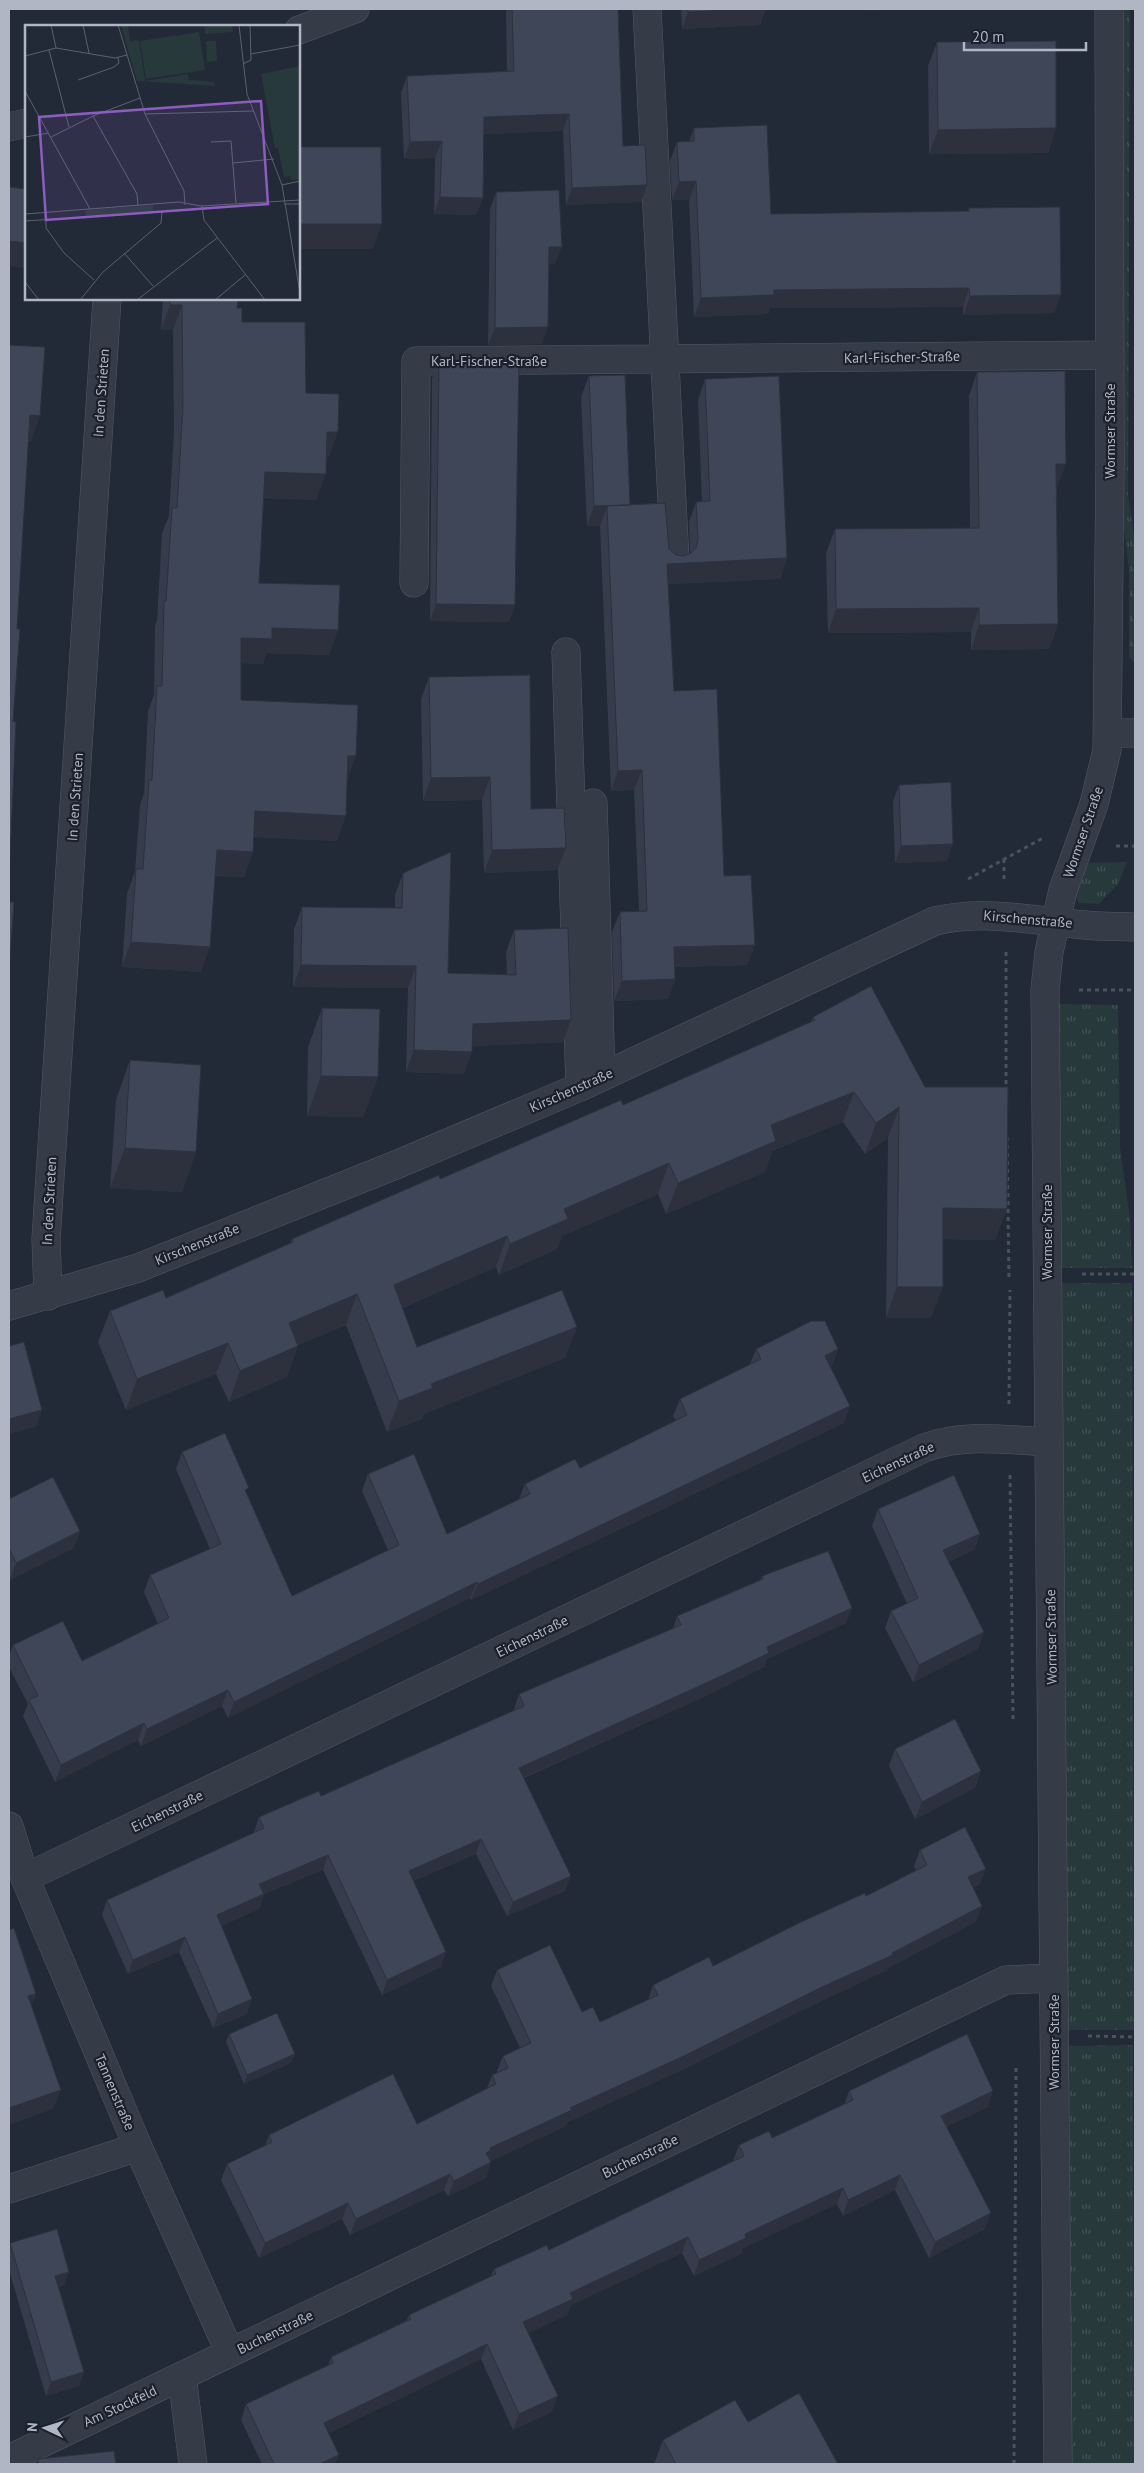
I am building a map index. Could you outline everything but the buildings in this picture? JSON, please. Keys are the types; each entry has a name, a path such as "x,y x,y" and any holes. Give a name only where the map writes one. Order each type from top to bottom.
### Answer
{"street":[{"path":"300,30 355,9"},
{"path":"647,9 675,561"},
{"name":"Wormser Straße","path":"1058,2464 1046,990 1056,920 1063,890 1103,772 1108,733 1109,9"},
{"path":"9,127 25,123"},
{"name":"In den Strieten","path":"48,1296 46,1238 107,300"},
{"name":"Karl-Fischer-Straße","path":"414,583 416,361 1110,355"},
{"path":"566,652 591,1082"},
{"path":"1108,733 1135,734"},
{"path":"591,1082 593,803"},
{"name":"Kirschenstraße","path":"9,1306 138,1268 591,1082 935,921 981,914 1056,920 1084,925 1135,927"},
{"name":"Eichenstraße","path":"25,1878 924,1448 944,1441 968,1438 1049,1442"},
{"name":"Tannenstraße","path":"9,1826 25,1878 138,2147 230,2353"},
{"name":"Buchenstraße","path":"230,2353 1006,1980 1054,1978"},
{"path":"9,2189 138,2147"},
{"name":"Am Stockfeld","path":"9,2459 230,2353"},
{"path":"182,2376 193,2464"}],"path":[{"path":"935,921 962,882 1050,835"},
{"path":"1125,846 1135,846"},
{"path":"1006,948 1006,1098"},
{"path":"1070,990 1135,990"},
{"path":"1007,1127 1013,1720"},
{"path":"1014,2464 1016,2056"}],"green space":[{"path":"1119,9 1130,9 1128,495 1135,544 1134,662 1129,658 1129,569 1120,496"},
{"path":"1127,862 1118,884 1099,904 1079,903 1074,893 1083,863"},
{"path":"1057,1004 1118,1005 1120,1147 1130,1218 1132,1268 1059,1268"},
{"path":"1060,1283 1132,1283 1134,2030 1063,2030"},
{"path":"1133,2045 1134,2464 1065,2464 1064,2046"}]}
